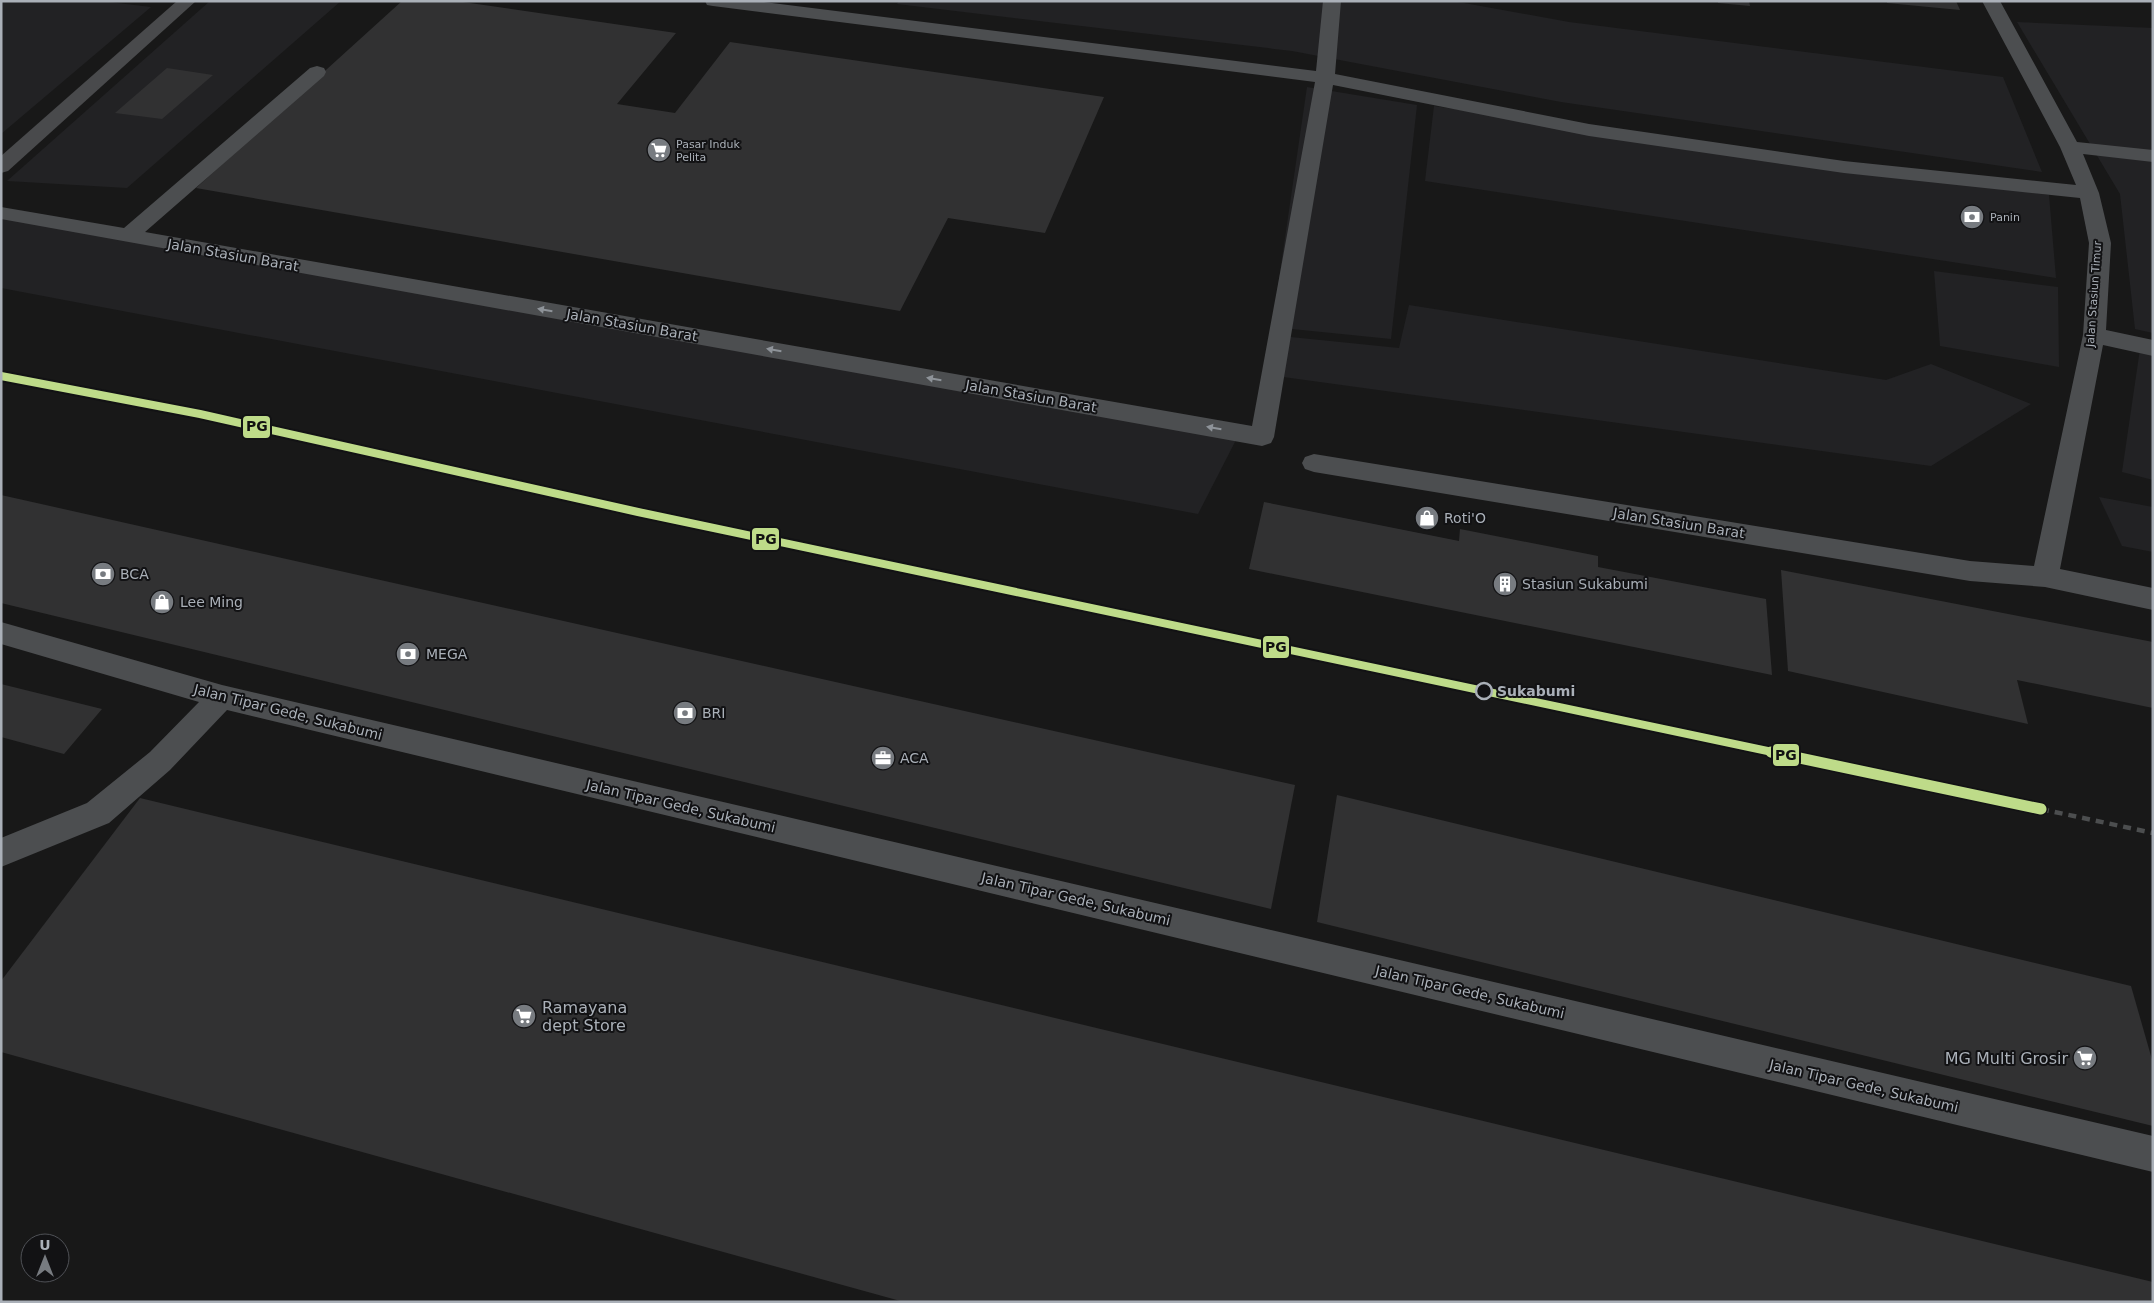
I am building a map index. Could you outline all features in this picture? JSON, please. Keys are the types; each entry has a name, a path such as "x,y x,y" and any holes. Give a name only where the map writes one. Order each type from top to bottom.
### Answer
{"main road":[{"path":"1,167 188,1"}],"street":[{"path":"713,1 773,5 1325,78 1598,131 1844,168 2089,193"},
{"path":"1325,78 1332,1"},
{"name":"Jalan Stasiun Timur","path":"1991,1 2070,146 2089,193 2100,242 2094,335 2045,577"},
{"path":"128,236 317,72"},
{"name":"Jalan Stasiun Barat","path":"1,213 1262,437 1325,78"},
{"path":"2070,146 2153,156"},
{"path":"2094,335 2153,348"},
{"name":"Jalan Stasiun Barat","path":"1314,463 1970,571 2045,577 2153,599"},
{"name":"Jalan Tipar Gede, Sukabumi","path":"1,633 222,697 2153,1154"},
{"path":"1,853 98,813 160,761 222,697"}],"shaded area":[{"path":"1,1 101,1 151,7 1,134"},
{"path":"210,1 341,1 127,188 7,181"},
{"path":"899,1 1453,1 1569,22 2003,77 2042,172 1561,102 1292,51 897,4"},
{"path":"2017,22 2153,28 2153,333 2135,329 2120,194"},
{"path":"1307,87 1417,105 1391,339 1272,327"},
{"path":"1434,106 2049,195 2056,278 1425,181"},
{"path":"1,217 1238,436 1198,514 1,288"},
{"path":"1934,271 2058,287 2059,367 1940,346"},
{"path":"1409,305 1886,380 1931,364 2031,404 1931,466 1276,376 1271,335 1399,348"},
{"path":"2140,349 2153,353 2153,480 2122,472"},
{"path":"2099,497 2153,507 2153,552 2122,546"}],"building":[{"name":"Pasar Induk Pelita","path":"402,1 456,1 676,33 617,104 675,113 730,42 1104,97 1045,233 948,218 900,311 196,188"},
{"path":"1718,1 1749,1 1750,6 1718,3"},
{"path":"1887,1 1956,1 1960,10 1887,3"},
{"path":"167,68 213,75 162,119 115,113"},
{"path":"1,495 1295,785 1271,909 1,603"},
{"name":"Stasiun Sukabumi","path":"1264,502 1459,541 1460,529 1598,556 1598,567 1766,599 1772,675 1249,569"},
{"path":"1781,570 2153,642 2153,708 2017,680 2028,724 1788,671"},
{"path":"1,684 102,709 64,754 1,737"},
{"path":"1337,795 2131,986 2153,1063 2153,1126 1317,922"},
{"name":"Ramayana dept Store","path":"140,798 2153,1282 2153,1302 904,1302 1,1052 1,981"}],"railway":[{"path":"2041,809 2153,833"}],"transit line":[{"name":"PG","path":"1,376 200,414 638,512 2041,809"}],"place":[{"name":"Pasar Induk Pelita","path":"659,150"},
{"name":"Panin","path":"1972,217"},
{"name":"Roti'O","path":"1427,518"},
{"name":"BCA","path":"103,574"},
{"name":"Stasiun Sukabumi","path":"1505,584"},
{"name":"Lee Ming","path":"162,602"},
{"name":"MEGA","path":"408,654"},
{"name":"Sukabumi","path":"1484,691"},
{"name":"BRI","path":"685,713"},
{"name":"ACA","path":"883,758"},
{"name":"Ramayana dept Store","path":"524,1016"},
{"name":"MG Multi Grosir","path":"2085,1058"}]}
